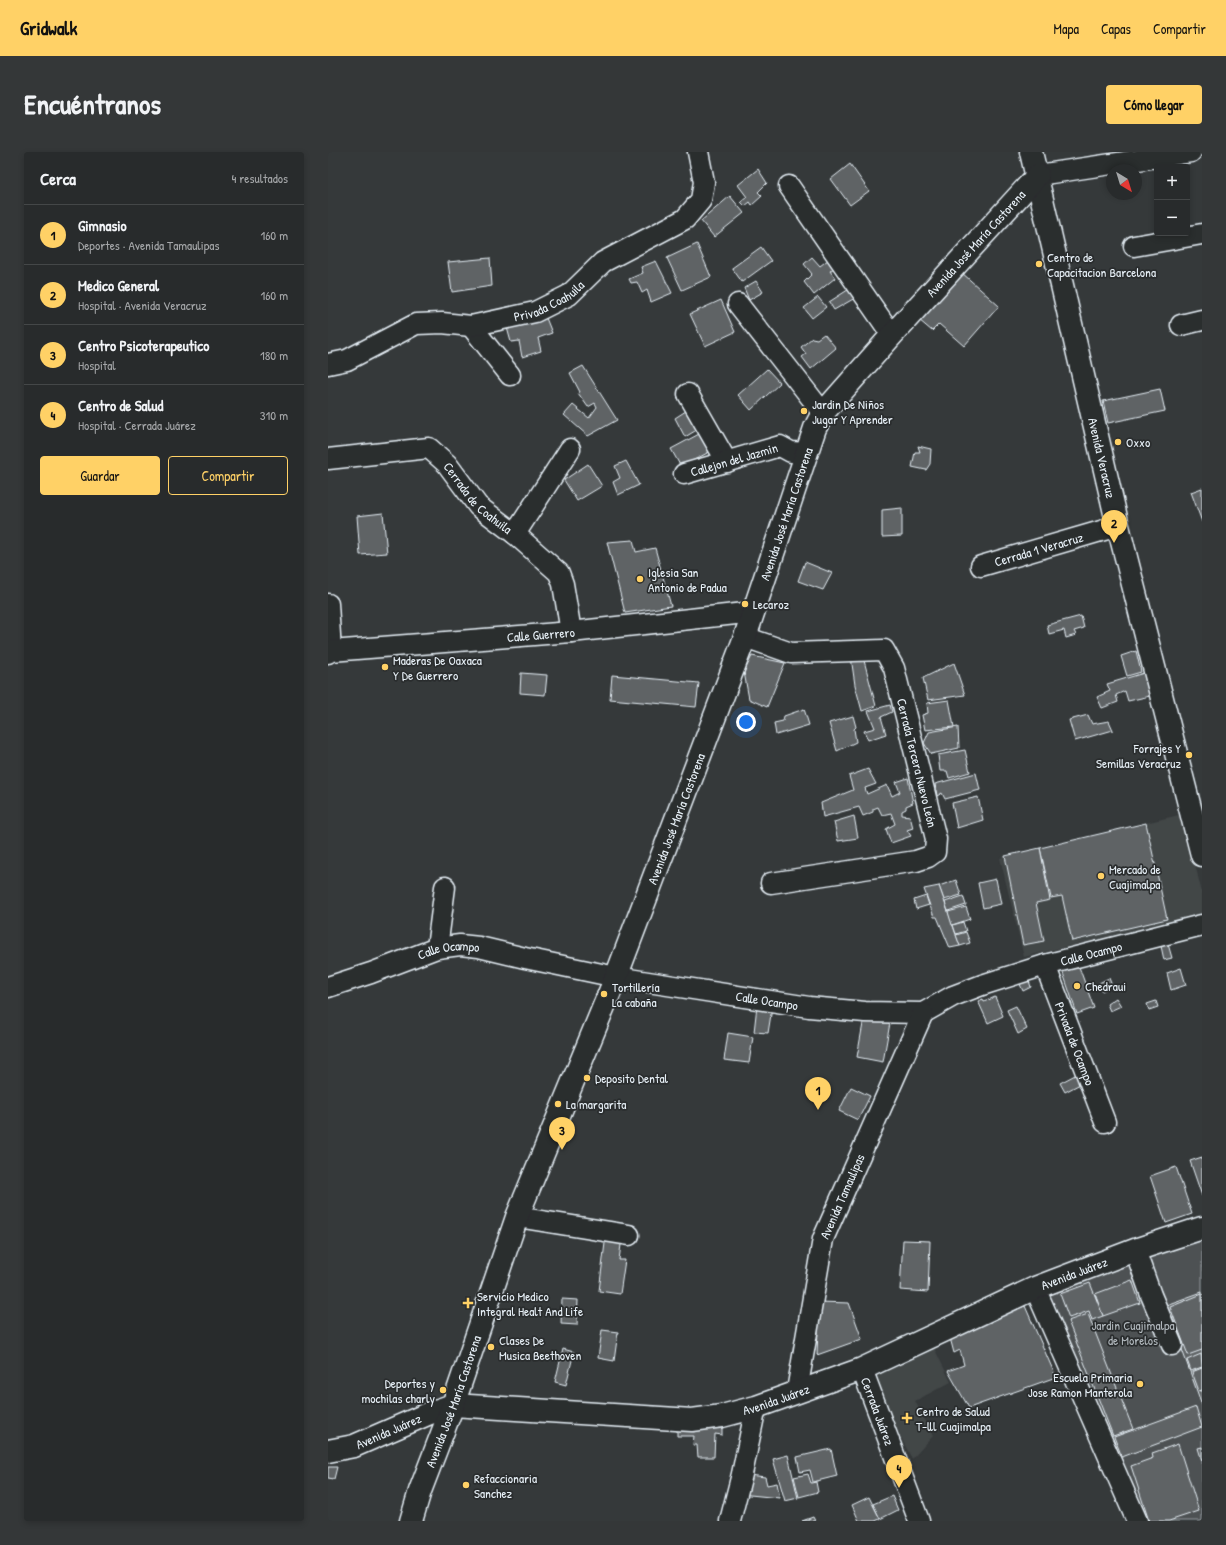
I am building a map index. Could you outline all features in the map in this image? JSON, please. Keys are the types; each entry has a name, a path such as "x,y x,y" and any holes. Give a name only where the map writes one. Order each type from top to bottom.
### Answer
{"street":[{"name":"Privada Coahuila","path":"328,364 347,360 416,324 442,323 471,326 535,312 569,295 603,262 685,220 701,200 704,182 698,152"},
{"name":"Avenida Veracruz","path":"1031,152 1038,175 1118,526 1202,854"},
{"path":"1038,175 1191,152"},
{"name":"Avenida José María Castorena","path":"411,1521 420,1490 453,1404 518,1217 616,977 745,637 815,428 823,413 1038,175"},
{"path":"789,186 892,335"},
{"path":"1134,246 1202,234"},
{"path":"738,304 823,413"},
{"path":"1181,325 1202,320"},
{"path":"471,326 510,375"},
{"path":"688,394 727,462"},
{"name":"Callejon del Jazmin","path":"684,474 780,446 791,452 807,453"},
{"name":"Cerrada de Coahuila","path":"328,459 429,448 447,464 478,506 515,534 559,573 563,584 571,632"},
{"path":"515,534 570,449"},
{"name":"Cerrada 1 Veracruz","path":"981,566 1118,526"},
{"path":"328,604 329,652"},
{"name":"Calle Guerrero","path":"329,652 571,632 754,612"},
{"name":"Cerrada Tercera Nuevo León","path":"745,637 791,653 884,650 894,668 936,839 935,852 928,857 916,861 771,883"},
{"path":"437,948 445,886"},
{"name":"Calle Ocampo","path":"328,987 371,973 437,948 460,945 479,946 525,958 616,977 809,1007 865,1012 923,1013 952,996 1045,965 1202,925"},
{"name":"Privada de Ocampo","path":"1045,965 1105,1122"},
{"name":"Avenida Tamaulipas","path":"797,1391 823,1238 923,1013"},
{"path":"518,1217 629,1235"},
{"name":"Avenida Juárez","path":"328,1451 354,1446 453,1404 692,1420 722,1416 756,1406 862,1369 1035,1288 1135,1250 1202,1228"},
{"path":"1135,1250 1151,1295 1172,1345"},
{"path":"1035,1288 1137,1521"},
{"name":"Cerrada Juárez","path":"862,1369 919,1521"},
{"path":"730,1521 742,1474 756,1406"}],"shaded area":[{"name":"Mercado de Cuajimalpa","path":"1183,814 1202,893 1202,914 1024,957 1000,858"},
{"name":"Centro de Salud T-lll Cuajimalpa","path":"933,1346 951,1382 915,1401 933,1436 912,1459 870,1378"}],"green space":[{"name":"Jardin Cuajimalpa de Morelos","path":"1202,1232 1202,1521 1147,1521 1038,1293"}],"building":[{"path":"850,164 869,191 850,205 831,179"},
{"path":"758,169 767,183 758,192 762,196 752,205 750,202 745,206 741,202 747,197 738,185"},
{"path":"730,196 744,213 714,237 701,221"},
{"path":"697,244 711,277 682,290 667,258"},
{"path":"761,247 771,261 742,282 732,268"},
{"path":"833,256 838,265 830,271 835,278 814,295 804,282 812,274 804,264 812,257 820,266"},
{"path":"490,258 492,286 452,292 448,262"},
{"path":"656,261 672,293 651,302 647,290 642,293 637,282 631,283 629,279 643,273 641,267"},
{"path":"961,272 999,306 964,346 939,324 932,331 919,320"},
{"path":"756,281 763,292 749,300 744,288"},
{"path":"854,286 855,298 834,310 829,302"},
{"path":"818,297 826,307 812,318 804,308"},
{"path":"721,300 735,332 705,346 690,314"},
{"path":"544,313 552,333 538,338 541,351 522,357 519,341 511,342 506,324"},
{"path":"824,334 836,348 811,369 802,357 806,354 801,347 812,338 817,339"},
{"path":"583,366 617,420 588,436 564,415 573,405 589,418 597,407 595,403 588,407 578,393 580,392 570,373"},
{"path":"767,369 780,383 751,410 738,395"},
{"path":"1160,389 1165,411 1108,423 1103,401"},
{"path":"689,409 700,428 685,437 675,418"},
{"path":"701,433 711,451 681,467 671,449"},
{"path":"918,446 931,449 930,464 926,470 912,467 915,452 920,452"},
{"path":"626,461 639,485 618,495 613,482 620,478 615,466"},
{"path":"588,464 602,486 577,501 564,480"},
{"path":"1202,488 1202,522 1191,492"},
{"path":"902,508 902,536 882,537 882,510"},
{"path":"383,513 387,553 360,555 357,516"},
{"name":"Iglesia San Antonio de Padua","path":"633,540 636,552 655,548 671,606 625,613 607,542"},
{"path":"805,562 832,573 823,590 798,581"},
{"path":"1081,616 1084,628 1074,631 1076,635 1066,638 1064,630 1049,634 1047,625"},
{"path":"1136,651 1141,672 1127,676 1121,656"},
{"path":"862,653 876,706 862,711 855,685 851,657"},
{"path":"752,656 785,663 767,707 749,699 744,672"},
{"path":"954,663 965,695 928,700 923,678"},
{"path":"521,673 547,675 545,695 520,693"},
{"path":"1144,673 1150,696 1128,701 1125,691 1116,695 1118,702 1102,708 1097,697 1110,691 1107,684"},
{"path":"612,675 699,683 696,707 610,699"},
{"path":"949,700 954,727 925,730 922,715 928,713 927,703"},
{"path":"890,705 892,712 881,717 886,734 868,740 864,731 875,728 868,711"},
{"path":"804,709 809,725 776,735 774,723 783,721 784,716"},
{"path":"1088,715 1092,724 1109,721 1113,730 1075,741 1069,720"},
{"path":"853,716 856,727 854,729 856,742 837,751 829,723"},
{"path":"958,727 959,748 931,754 924,743 929,732"},
{"path":"965,750 970,772 949,778 947,771 940,771 938,755"},
{"path":"868,769 876,784 865,788 867,794 887,785 892,796 900,792 896,782 908,778 913,803 906,806 906,809 902,811 902,815 910,816 913,828 907,830 911,836 891,843 886,829 895,824 891,813 882,815 878,807 873,809 873,812 863,816 859,807 823,817 821,803 853,790 849,776"},
{"path":"976,773 980,790 945,799 942,793 937,796 935,784"},
{"path":"978,797 983,820 957,828 952,803"},
{"path":"854,816 858,838 838,841 834,822"},
{"path":"1146,823 1167,919 1072,941 1062,896 1051,898 1040,848"},
{"path":"1040,848 1050,900 1036,903 1044,941 1023,945 1005,856"},
{"path":"996,879 1001,904 983,908 978,883"},
{"path":"956,880 961,895 944,900 939,886"},
{"path":"939,886 960,946 950,948 937,917 934,917 924,889"},
{"path":"926,896 929,905 916,909 914,900"},
{"path":"963,896 966,905 948,911 945,902"},
{"path":"966,907 970,919 952,925 948,912"},
{"path":"963,922 966,931 956,934 953,925"},
{"path":"966,932 970,943 960,946 956,935"},
{"path":"1168,944 1172,958 1164,960 1161,946"},
{"path":"1078,964 1094,1008 1077,1014 1062,970"},
{"path":"1181,968 1186,985 1171,990 1167,973"},
{"path":"1109,978 1112,986 1102,991 1099,983"},
{"path":"1029,981 1031,987 1023,991 1019,982"},
{"path":"995,997 1003,1016 988,1023 978,1001 983,999 984,1002"},
{"path":"1116,998 1121,1006 1110,1011 1107,1004"},
{"path":"1156,1001 1158,1007 1149,1010 1147,1004"},
{"path":"757,1006 772,1008 768,1033 754,1032"},
{"path":"1016,1006 1027,1029 1018,1034 1007,1010"},
{"path":"864,1018 890,1023 883,1062 857,1057"},
{"path":"728,1033 753,1037 749,1063 724,1060"},
{"path":"1079,1073 1084,1082 1065,1092 1060,1083"},
{"path":"851,1087 870,1096 858,1120 839,1111"},
{"path":"1202,1157 1202,1196 1190,1161"},
{"path":"1176,1167 1192,1214 1166,1223 1150,1176"},
{"path":"606,1235 622,1237 619,1260 625,1260 620,1294 599,1291"},
{"path":"903,1240 930,1241 928,1292 900,1290"},
{"path":"1132,1280 1140,1303 1103,1316 1095,1294"},
{"path":"1090,1283 1103,1316 1092,1320 1089,1311 1069,1318 1060,1294"},
{"path":"1202,1292 1202,1405 1166,1305"},
{"path":"1202,1294 1202,1350 1188,1355 1170,1307"},
{"path":"562,1299 578,1300 577,1325 561,1324"},
{"path":"819,1302 849,1303 862,1339 817,1355"},
{"path":"1025,1306 1056,1377 969,1408 948,1371 964,1365 960,1350 954,1353 949,1334"},
{"path":"1088,1314 1133,1429 1113,1436 1068,1321"},
{"path":"602,1330 618,1332 614,1361 598,1358"},
{"path":"563,1349 574,1352 566,1385 555,1382"},
{"path":"1201,1354 1202,1367 1191,1371 1187,1360"},
{"path":"1202,1368 1202,1390 1199,1391 1192,1372"},
{"path":"1196,1407 1202,1427 1122,1457 1114,1437"},
{"path":"677,1422 722,1424 722,1435 715,1434 714,1457 698,1457 697,1445 693,1445 694,1436 677,1436"},
{"path":"1178,1444 1199,1511 1169,1521 1149,1521 1131,1466 1153,1458 1152,1453"},
{"path":"1202,1447 1202,1461 1198,1448"},
{"path":"831,1449 837,1476 813,1482 810,1470 800,1472 797,1457"},
{"path":"788,1455 798,1498 785,1501 773,1459"},
{"path":"328,1467 337,1467 334,1479 328,1478"},
{"path":"742,1474 765,1477 767,1485 777,1483 780,1498 740,1494"},
{"path":"808,1474 811,1483 816,1482 818,1492 799,1497 794,1477"},
{"path":"892,1496 898,1510 880,1519 873,1504"},
{"path":"869,1497 880,1519 875,1521 859,1521 852,1505"},
{"path":"813,1517 815,1521 802,1521"}],"place":[{"name":"Centro de Capacitacion Barcelona","path":"1039,264"},
{"name":"Jardin De Niños Jugar Y Aprender","path":"804,411"},
{"name":"Oxxo","path":"1118,442"},
{"name":"Medico General","path":"1114,543"},
{"name":"Iglesia San Antonio de Padua","path":"640,579"},
{"name":"Lecaroz","path":"745,604"},
{"name":"Maderas De Oaxaca Y De Guerrero","path":"385,667"},
{"name":"Forrajes Y Semillas Veracruz","path":"1189,755"},
{"name":"Mercado de Cuajimalpa","path":"1101,876"},
{"name":"Chedraui","path":"1077,986"},
{"name":"Tortillería La cabaña","path":"604,994"},
{"name":"Deposito Dental","path":"587,1078"},
{"name":"La margarita","path":"558,1104"},
{"name":"Gimnasio","path":"818,1110"},
{"name":"Centro Psicoterapeutico","path":"562,1150"},
{"name":"Servicio Medico Integral Healt And Life","path":"468,1303"},
{"name":"Clases De Musica Beethoven","path":"491,1347"},
{"name":"Escuela Primaria Jose Ramon Manterola","path":"1140,1384"},
{"name":"Deportes y mochilas charly","path":"443,1390"},
{"name":"Centro de Salud T-lll Cuajimalpa","path":"907,1418"},
{"name":"Refaccionaria Sanchez","path":"466,1485"},
{"name":"Centro de Salud","path":"899,1488"}]}
